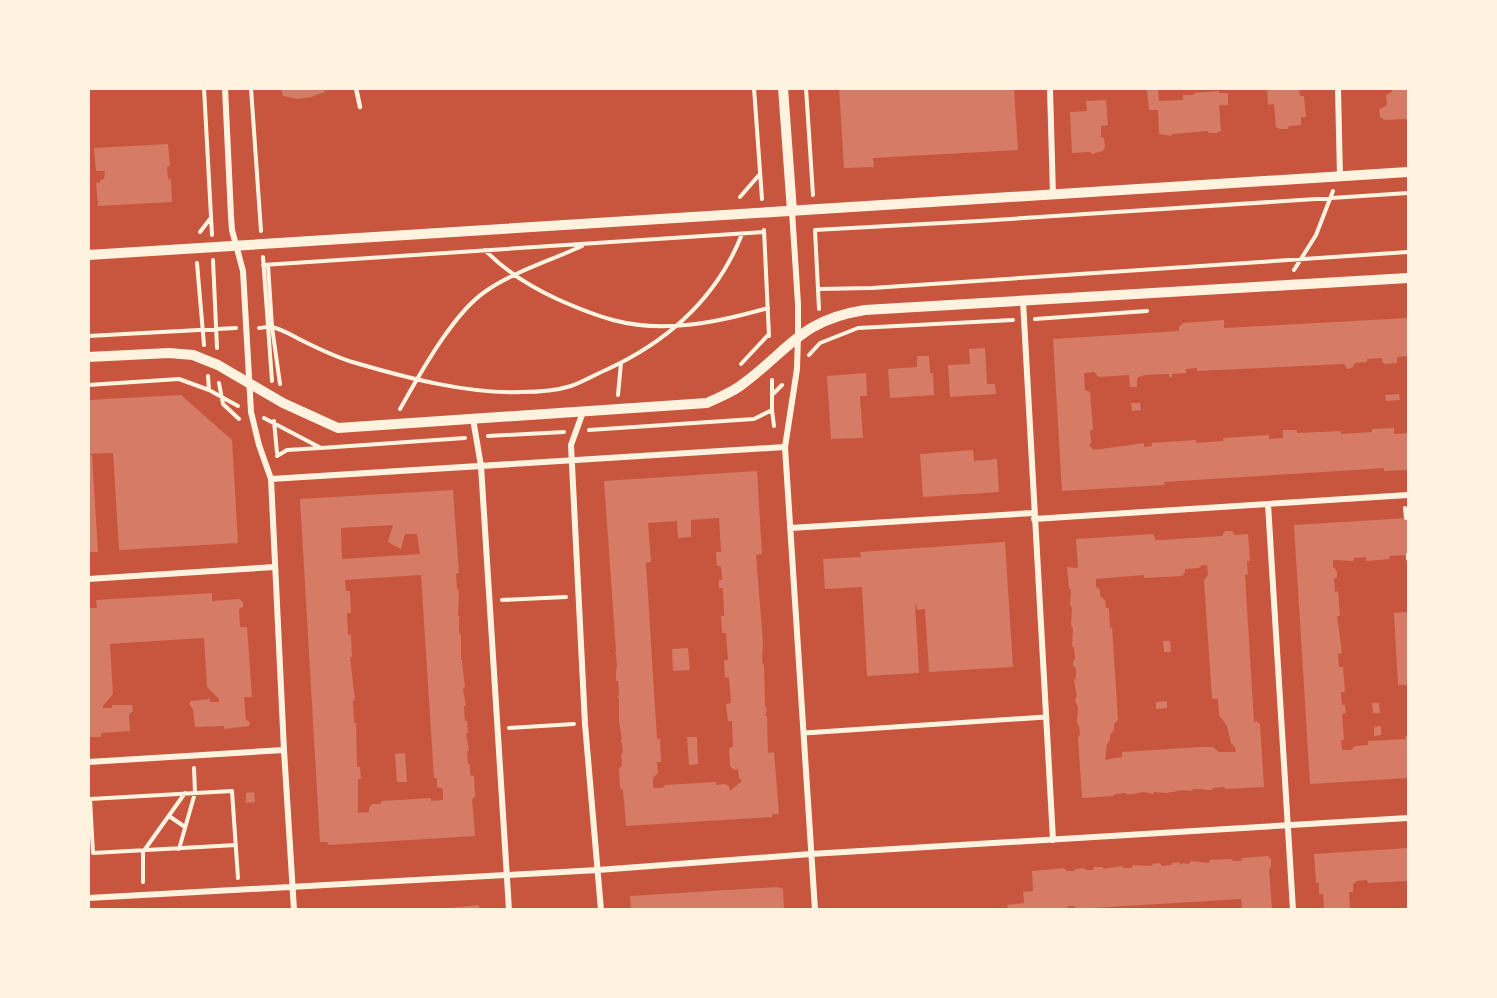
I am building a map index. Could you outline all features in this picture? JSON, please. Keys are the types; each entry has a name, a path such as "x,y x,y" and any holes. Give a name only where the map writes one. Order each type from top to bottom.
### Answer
{"street":[{"path":"225,88 231,216 243,271 251,412 271,479 294,909"},
{"path":"783,88 798,304 797,369 785,447 815,909"},
{"path":"1050,88 1053,196"},
{"path":"1338,88 1340,177"},
{"path":"88,255 1408,172"},
{"path":"88,357 183,353 218,365 273,396 338,428 707,403 742,385 798,335 820,322 841,314 865,310 1408,278"},
{"path":"1023,301 1053,840"},
{"path":"583,412 575,431 572,459 585,724 601,909"},
{"path":"473,419 481,466 509,909"},
{"path":"271,479 785,447"},
{"path":"790,528 1408,495"},
{"path":"1268,504 1293,909"},
{"path":"88,579 275,567"},
{"path":"804,733 1046,717"},
{"path":"88,762 284,750"},
{"path":"88,898 598,870 811,854 1408,818"}],"lane":[{"path":"356,88 360,107"}],"path":[{"path":"204,88 218,365 223,404 241,422"},
{"path":"251,88 261,228"},
{"path":"477,437 754,419 772,410 764,232 754,88"},
{"path":"740,197 760,174"},
{"path":"1284,286 1316,235 1340,177"},
{"path":"815,230 1408,193"},
{"path":"200,232 211,218"},
{"path":"398,413 417,378 461,314 485,291 586,244 602,224"},
{"path":"472,232 485,250 514,277 574,307 614,321 654,326 678,326 711,323 768,308"},
{"path":"266,265 764,232"},
{"path":"272,327 353,363 452,386 486,391 522,392 570,386 621,363 657,343 678,326 716,282 733,256 742,234"},
{"path":"818,289 884,287 1408,252"},
{"path":"197,263 209,390"},
{"path":"266,265 279,382 282,388"},
{"path":"266,265 277,456 271,479"},
{"path":"772,395 820,343 858,328 1025,320 1156,310"},
{"path":"88,336 202,330"},
{"path":"733,372 769,334"},
{"path":"618,398 621,363"},
{"path":"608,398 629,397"},
{"path":"277,456 287,450 321,448"},
{"path":"489,601 580,596"},
{"path":"496,729 585,724"},
{"path":"179,849 195,793 194,756"},
{"path":"236,845 93,853 90,798 232,791 236,845 239,890"},
{"path":"143,895 142,852 185,794"},
{"path":"169,816 185,827"}],"building":[{"path":"281,88 324,88 325,92 297,99 283,96"},
{"path":"839,88 1014,88 1018,150 873,158 874,167 844,168"},
{"path":"1267,88 1299,88 1300,96 1304,96 1306,117 1301,117 1301,125 1289,126 1288,129 1276,127 1274,104 1268,105"},
{"path":"1392,88 1408,88 1408,121 1406,119 1385,120 1380,117 1379,110 1387,105 1386,95 1392,92"},
{"path":"1158,89 1159,101 1183,100 1183,95 1194,95 1194,93 1219,91 1219,93 1228,93 1228,105 1219,105 1221,131 1172,134 1172,136 1159,134 1158,110 1149,110 1147,90"},
{"path":"1106,100 1108,125 1101,126 1101,137 1104,138 1105,147 1103,151 1092,154 1090,152 1072,153 1070,112 1087,111 1086,101"},
{"path":"168,144 170,166 167,167 168,179 171,179 172,202 98,206 96,183 104,179 105,171 96,171 94,148"},
{"path":"1408,318 1408,356 1397,357 1397,363 1385,364 1382,358 1367,359 1367,362 1355,363 1352,368 1347,369 1344,364 1197,371 1197,368 1186,369 1186,373 1172,374 1172,377 1169,377 1169,374 1144,375 1137,378 1137,387 1130,387 1129,375 1099,377 1094,372 1084,373 1085,390 1090,392 1093,429 1090,431 1091,443 1089,445 1094,450 1144,443 1144,447 1152,446 1151,443 1196,440 1196,443 1223,441 1223,438 1269,435 1269,439 1283,438 1283,430 1297,430 1297,433 1341,431 1341,434 1394,428 1394,434 1408,433 1408,470 1384,471 1384,468 1062,491 1053,339 1179,331 1183,323 1224,320 1224,328"},
{"path":"985,348 987,384 995,384 996,394 950,397 948,365 970,364 969,349"},
{"path":"917,356 929,356 930,373 933,373 934,395 890,398 888,369 917,367"},
{"path":"866,373 867,396 860,396 863,438 831,439 827,376"},
{"path":"1399,394 1400,400 1386,401 1385,395"},
{"path":"181,395 232,440 238,543 119,550 113,453 88,454 88,400"},
{"path":"1131,403 1140,403 1141,410 1132,411"},
{"path":"973,450 974,461 997,459 999,492 923,497 920,454"},
{"path":"88,455 92,455 98,552 88,552"},
{"path":"757,471 762,554 756,555 767,709 765,716 767,716 768,753 774,752 779,814 773,814 772,817 626,826 623,790 620,788 619,768 622,766 621,754 623,754 622,742 620,742 622,739 619,698 617,697 619,695 618,681 616,681 604,481","holes":["719,518 721,552 716,552 717,566 721,566 722,580 719,580 719,588 723,588 722,633 726,633 728,660 724,660 725,678 729,677 731,703 726,704 728,721 732,721 733,747 729,748 730,766 734,770 738,769 739,778 742,781 730,791 729,786 716,785 716,782 665,785 663,788 653,788 653,778 658,773 657,762 661,762 660,739 657,739 646,563 651,562 648,523 677,521 678,538 691,537 691,520"]},
{"path":"453,490 459,573 456,574 459,591 459,633 465,687 463,689 468,733 466,733 469,751 467,751 468,764 470,764 470,775 474,776 475,797 472,799 475,836 329,845 327,842 320,842 300,499","holes":["393,525 388,542 401,549 405,534 417,534 420,554 342,559 341,528","421,575 434,778 437,778 437,787 443,789 443,800 431,801 431,798 382,801 380,804 372,804 369,812 358,813 358,779 361,779 360,767 357,767 353,701 355,700 350,657 352,657 351,635 348,635 347,613 351,613 350,591 346,591 345,580"]},
{"path":"1408,518 1408,555 1366,561 1366,557 1354,558 1354,561 1333,560 1333,567 1337,571 1337,578 1334,578 1335,592 1338,591 1340,616 1337,616 1342,653 1338,654 1339,667 1343,667 1345,692 1341,692 1342,705 1345,705 1346,713 1342,714 1344,740 1341,740 1342,750 1368,745 1368,741 1406,739 1405,736 1408,736 1408,778 1310,784 1294,525"},
{"path":"1225,531 1232,531 1235,535 1248,534 1250,561 1247,561 1248,574 1245,575 1254,722 1257,721 1260,724 1264,787 1226,789 1224,787 1212,790 1193,789 1192,791 1154,792 1153,794 1144,792 1127,795 1126,793 1082,798 1078,737 1080,735 1074,680 1076,669 1073,665 1075,659 1072,646 1071,589 1069,589 1067,567 1078,568 1076,539 1153,534 1156,540 1222,536","holes":["1207,565 1208,575 1204,580 1212,699 1218,699 1219,715 1227,726 1236,752 1219,752 1213,747 1200,747 1122,752 1122,757 1105,760 1107,744 1114,730 1114,724 1118,720 1112,627 1110,628 1109,608 1106,608 1105,600 1100,596 1100,590 1096,587 1096,579 1144,575 1144,578 1182,576 1185,569"]},
{"path":"1005,542 1013,667 929,672 925,609 917,610 915,605 919,673 867,676 862,587 825,589 823,559 861,557 860,552"},
{"path":"212,593 212,601 239,599 243,602 243,607 239,609 240,627 247,627 252,697 244,697 246,720 250,722 249,726 224,729 224,726 195,727 193,709 189,704 191,701 210,699 210,702 219,702 219,699 207,687 204,638 123,643 110,644 113,694 103,708 112,708 112,705 132,705 133,711 129,714 130,731 101,733 101,737 88,737 88,608 97,608 96,600"},
{"path":"1408,612 1408,685 1398,685 1394,613"},
{"path":"1163,641 1170,641 1171,652 1164,652"},
{"path":"688,648 690,670 673,671 672,649"},
{"path":"1167,701 1167,708 1156,709 1156,702"},
{"path":"1372,703 1379,703 1380,713 1373,713"},
{"path":"1381,726 1381,735 1374,736 1374,727"},
{"path":"687,737 697,737 698,764 689,765"},
{"path":"405,753 407,782 397,782 395,754"},
{"path":"254,792 255,802 246,803 246,793"},
{"path":"1408,848 1408,881 1368,883 1367,880 1357,881 1353,884 1353,892 1349,892 1350,909 1324,909 1323,894 1319,894 1319,883 1316,883 1314,854"},
{"path":"1268,856 1271,860 1269,868 1272,909 1242,909 1241,899 1076,909 1074,906 1067,906 1067,909 1008,909 1007,905 1024,903 1023,892 1033,891 1032,871 1064,868 1067,871 1083,868 1093,870 1094,867 1104,869 1122,866 1132,868 1133,865 1151,866 1160,863 1162,866 1179,862 1181,865 1182,863 1189,864 1191,861 1209,863 1210,860 1231,859 1241,861 1242,858"},
{"path":"777,887 783,889 784,909 631,909 630,896"},
{"path":"479,905 479,909 450,909 450,908"}]}
